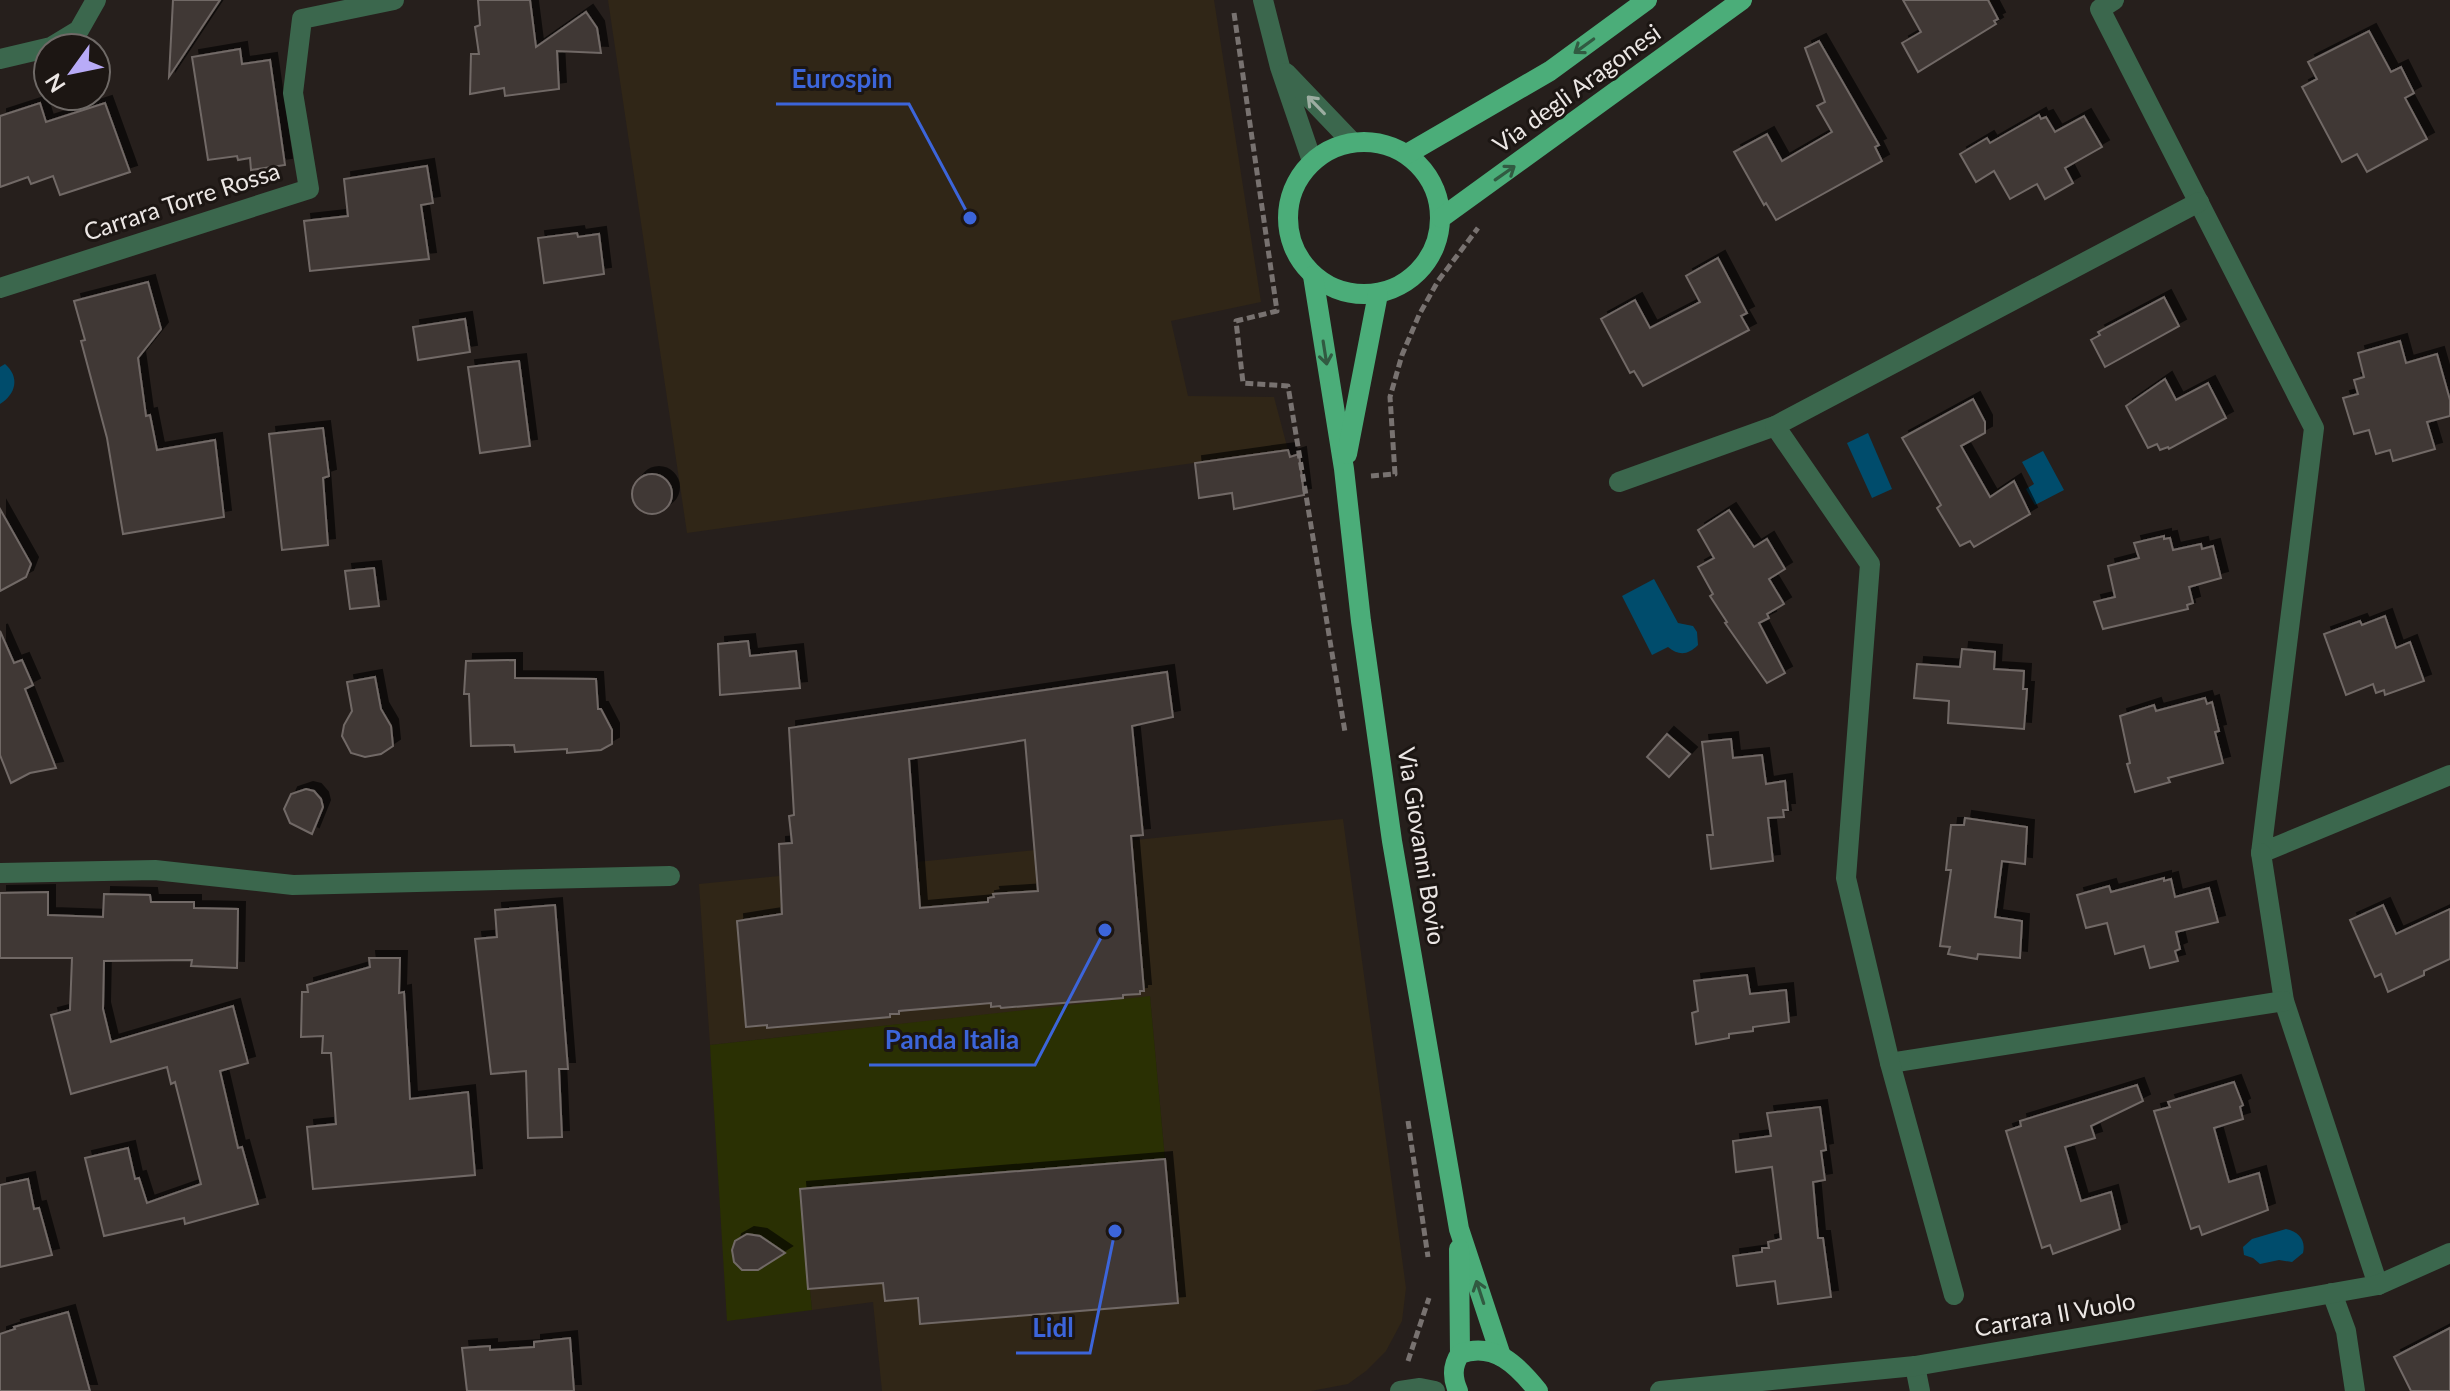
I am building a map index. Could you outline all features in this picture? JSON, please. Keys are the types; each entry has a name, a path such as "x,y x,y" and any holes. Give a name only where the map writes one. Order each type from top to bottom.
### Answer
{"main road":[{"name":"Via degli Aragonesi","path":"1407,154 1550,71 1647,0"},
{"name":"Via degli Aragonesi","path":"1441,218 1742,0"},
{"path":"1312,161 1330,149 1352,142 1381,143 1407,154 1425,171 1436,193 1441,218 1436,244 1423,267 1403,284 1378,294 1343,293 1313,276"},
{"name":"Via Giovanni Bovio","path":"1312,161 1296,181 1287,206 1288,232 1297,256 1313,276 1344,469 1361,621 1392,841 1459,1229"},
{"name":"Via Giovanni Bovio","path":"1344,469 1378,294"},
{"path":"1458,1391 1453,1372 1460,1354 1459,1229"},
{"path":"1459,1229 1501,1356"},
{"path":"1460,1354 1480,1349 1501,1356 1523,1372 1538,1391"}],"street":[{"path":"0,59 51,47 70,36 79,30 96,0"},
{"name":"Carrara Torre Rossa","path":"0,288 309,189 293,93 302,19 394,0"},
{"path":"1263,0 1280,67 1312,161"},
{"path":"2103,3 2199,202 2314,428 2261,853 2284,1001 2378,1285"},
{"path":"1280,67 1352,142"},
{"path":"1619,482 1775,426 2199,202"},
{"path":"1775,426 1870,564 1846,878 1890,1063 1954,1295"},
{"path":"2261,853 2450,775"},
{"path":"0,873 155,870 293,885 670,876"},
{"path":"1890,1063 2284,1001"},
{"name":"Carrara Il Vuolo","path":"1660,1391 1915,1366 2378,1285 2450,1253"},
{"path":"2332,1293 2346,1331 2355,1391"},
{"path":"1915,1366 1920,1391"}],"path":[{"path":"1232,0 1277,311 1236,321 1243,383 1288,386 1345,735"},
{"path":"1395,474 1390,397 1402,355 1438,281 1483,222"},
{"path":"1406,1107 1428,1258"},
{"path":"1418,1390 1407,1359 1432,1289"}],"shaded area":[{"path":"608,0 1214,0 1261,302 1171,321 1188,396 1274,397 1288,450 687,533"},
{"path":"1343,819 1406,1288 1402,1321 1386,1351 1348,1384 1311,1391 882,1391 873,1302 812,1310 800,1189 1165,1159 1150,997 710,1045 699,884"}],"green space":[{"path":"1150,996 1165,1159 800,1189 812,1310 727,1321 710,1045"}],"water":[{"path":"5,364 13,374 14,385 10,395 0,404 0,367"},
{"path":"1868,433 1892,489 1872,498 1847,443"},
{"path":"2043,451 2064,490 2035,505 2026,489 2034,484 2022,462"},
{"path":"1654,579 1678,623 1693,626 1697,632 1698,645 1691,651 1680,653 1668,647 1652,655 1622,596"},
{"path":"2286,1229 2298,1234 2303,1244 2303,1253 2292,1262 2279,1260 2260,1264 2244,1255 2243,1247 2252,1239"}],"building":[{"path":"173,0 220,0 169,77"},
{"path":"478,0 530,0 536,47 586,12 597,28 601,53 557,51 559,89 505,96 504,88 470,94 471,54 479,54 475,27 480,25"},
{"path":"1903,0 1988,0 1998,19 1994,21 1996,24 1918,72 1902,43 1921,32"},
{"path":"2369,31 2391,72 2401,67 2414,93 2405,98 2427,139 2367,172 2357,154 2342,162 2302,87 2317,79 2308,62"},
{"path":"1819,41 1879,145 1875,147 1882,161 1776,220 1734,152 1767,134 1782,161 1832,132 1817,106 1825,102 1805,48"},
{"path":"240,49 242,64 270,60 285,165 251,170 250,158 238,160 237,156 208,160 192,57"},
{"path":"32,106 32,112 43,112 46,122 77,112 108,112 130,172 60,195 53,176 31,184 28,177 0,187 0,116"},
{"path":"2039,115 2041,119 2046,117 2055,132 2084,116 2102,147 2065,168 2073,183 2045,199 2037,184 2010,199 1994,171 1976,182 1960,154 1987,138 1990,143"},
{"path":"427,166 433,203 421,205 429,259 310,271 304,221 348,216 344,179"},
{"path":"577,233 578,237 599,234 604,274 544,283 538,238"},
{"path":"1718,258 1747,313 1741,316 1749,330 1643,386 1634,371 1630,373 1601,319 1635,300 1650,328 1700,302 1686,276"},
{"path":"148,282 161,329 138,358 146,416 150,415 157,450 215,440 224,517 123,534 107,438 81,341 85,340 74,301"},
{"path":"2164,297 2179,326 2105,367 2091,340 2100,335 2098,332"},
{"path":"465,319 470,352 418,360 413,327"},
{"path":"2400,341 2406,363 2437,354 2450,400 2450,416 2427,422 2435,449 2393,461 2390,450 2376,454 2369,430 2354,434 2343,398 2358,394 2354,380 2364,377 2358,353"},
{"path":"519,361 530,446 480,453 468,367"},
{"path":"2165,379 2176,400 2208,383 2226,418 2169,449 2160,450 2157,444 2148,448 2126,406"},
{"path":"1973,399 1985,422 1985,433 1961,446 1990,497 2014,481 2030,514 1974,547 1970,541 1960,546 1937,508 1941,505 1902,438"},
{"path":"323,428 329,476 323,478 328,545 282,550 269,434"},
{"path":"1288,450 1290,457 1299,454 1304,495 1234,509 1232,493 1199,498 1195,463"},
{"path":"652,474 666,480 672,494 666,508 652,514 638,508 632,494 638,480"},
{"path":"0,509 31,564 26,577 0,591"},
{"path":"1729,510 1754,547 1767,539 1785,569 1769,579 1784,604 1759,623 1785,673 1767,683 1725,623 1698,567 1714,558 1698,530"},
{"path":"2164,536 2164,539 2170,538 2173,550 2201,544 2202,549 2213,546 2221,578 2189,587 2193,603 2187,605 2188,609 2103,629 2094,602 2115,597 2108,566 2139,558 2134,543"},
{"path":"374,568 379,606 350,609 345,571"},
{"path":"2385,616 2396,648 2410,642 2424,681 2385,695 2384,690 2376,693 2373,684 2346,695 2324,634"},
{"path":"0,631 14,663 22,660 33,685 25,689 56,768 30,773 11,783 0,755"},
{"path":"748,641 750,656 796,651 800,688 720,695 718,644"},
{"path":"1962,649 1995,652 1994,669 2024,671 2023,689 2027,689 2024,729 1948,723 1949,701 1914,698 1917,664 1960,667"},
{"path":"515,660 515,678 596,679 598,709 601,709 612,730 612,744 601,750 567,753 567,749 515,752 514,745 471,746 469,694 464,694 466,661"},
{"path":"1167,672 1173,717 1132,726 1143,835 1131,836 1144,991 1123,995 1123,998 1001,1008 991,1007 991,1003 899,1011 899,1014 890,1014 890,1017 767,1028 767,1025 746,1027 737,921 782,914 779,844 792,843 789,816 794,815 789,728","holes":["1025,740 1038,891 993,894 994,897 988,898 988,902 920,908 909,759"]},
{"path":"375,677 381,709 391,726 393,746 381,754 365,757 351,753 342,736 352,711 347,682"},
{"path":"2205,698 2207,704 2212,702 2223,763 2168,778 2170,782 2135,792 2127,764 2130,763 2120,716 2154,705 2156,711"},
{"path":"1667,734 1690,754 1669,777 1647,757"},
{"path":"1731,739 1733,758 1762,755 1766,784 1785,781 1788,810 1783,810 1784,817 1768,818 1773,861 1711,869 1707,835 1713,835 1702,742"},
{"path":"306,789 314,791 323,807 312,834 290,823 284,809 291,794"},
{"path":"1965,818 2027,827 2025,864 2002,861 1995,917 2022,921 2020,958 1978,954 1977,959 1948,954 1950,947 1940,946 1951,870 1946,870 1951,825 1964,825"},
{"path":"2164,878 2164,881 2171,879 2175,897 2209,888 2218,922 2176,932 2180,949 2175,951 2178,961 2150,968 2144,946 2115,954 2107,923 2086,928 2077,895 2109,886 2111,892"},
{"path":"48,892 48,915 103,917 104,894 150,895 151,902 194,902 194,908 238,909 237,968 191,966 192,960 104,961 103,1009 111,1042 233,1006 248,1063 220,1071 238,1148 242,1147 258,1204 185,1224 184,1218 104,1236 85,1158 128,1148 135,1179 139,1178 147,1203 201,1184 175,1082 171,1084 167,1067 71,1094 51,1015 70,1010 72,958 0,958 0,893"},
{"path":"555,905 568,1069 559,1069 562,1137 528,1138 526,1071 491,1074 475,939 497,937 495,910"},
{"path":"2383,905 2396,934 2450,909 2450,959 2388,992 2381,974 2375,977 2350,920"},
{"path":"369,958 400,958 399,993 404,992 410,1099 468,1092 475,1175 313,1189 307,1127 336,1124 331,1053 322,1053 323,1036 301,1037 302,992 308,992 307,985 370,967"},
{"path":"1747,975 1750,994 1786,990 1789,1022 1753,1027 1753,1031 1729,1034 1729,1038 1696,1044 1692,1013 1698,1011 1694,981"},
{"path":"2234,1082 2243,1105 2240,1107 2243,1119 2214,1128 2229,1182 2259,1173 2268,1210 2202,1235 2199,1226 2191,1229 2154,1111 2170,1107 2168,1102"},
{"path":"2137,1085 2143,1101 2091,1126 2095,1138 2065,1147 2081,1201 2111,1192 2120,1229 2053,1254 2050,1245 2042,1248 2006,1131 2021,1126 2020,1121"},
{"path":"1820,1107 1826,1150 1821,1151 1825,1180 1813,1182 1818,1238 1823,1238 1831,1297 1778,1304 1775,1281 1737,1286 1733,1256 1762,1252 1762,1248 1769,1248 1768,1242 1781,1239 1772,1167 1736,1172 1733,1141 1771,1136 1767,1113"},
{"path":"1165,1159 1178,1303 920,1324 918,1298 885,1301 883,1283 808,1289 800,1189"},
{"path":"28,1179 34,1209 39,1208 52,1255 0,1267 0,1185"},
{"path":"747,1234 760,1236 785,1253 758,1270 742,1270 734,1262 732,1250 735,1241"},
{"path":"68,1312 90,1391 0,1391 0,1334"},
{"path":"2450,1328 2450,1391 2411,1391 2394,1357"},
{"path":"570,1338 574,1391 467,1391 462,1348 534,1347 534,1342"}],"place":[{"name":"Eurospin","path":"970,218"},
{"name":"Panda Italia","path":"1105,930"},
{"name":"Lidl","path":"1115,1231"}]}
